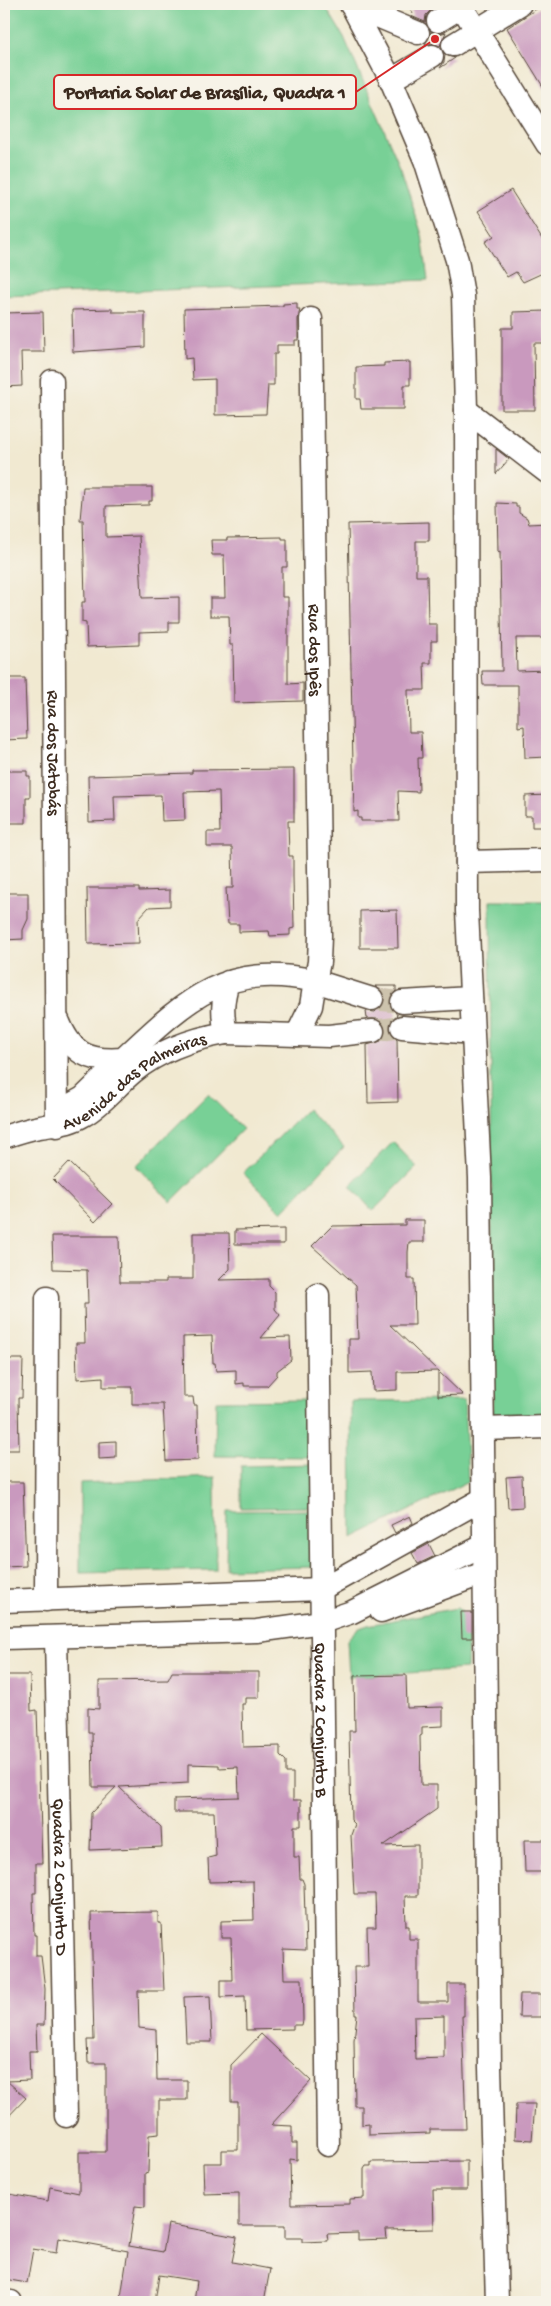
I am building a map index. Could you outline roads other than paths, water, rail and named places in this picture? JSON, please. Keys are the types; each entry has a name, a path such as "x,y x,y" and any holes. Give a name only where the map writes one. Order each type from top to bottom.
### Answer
{"street":[{"path":"351,4 416,33 430,58 391,80"},
{"path":"351,4 391,80 425,160 457,260 463,295 466,410 467,862 470,998 480,1178 490,2067 497,2302"},
{"path":"452,45 520,4"},
{"path":"438,21 463,5 547,144"},
{"name":"Rua dos Ipês","path":"311,319 320,936 319,962 315,981"},
{"name":"Rua dos Jatobás","path":"52,381 62,1029 58,1119"},
{"path":"466,410 547,472"},
{"path":"467,862 547,860"},
{"name":"Avenida das Palmeiras","path":"58,1119 186,1003 228,982 250,976 277,974 315,981 372,999"},
{"path":"297,1035 311,1006 315,981"},
{"name":"Avenida das Palmeiras","path":"226,1033 222,1016 223,999 228,982"},
{"path":"470,998 405,1002 406,1027 472,1033"},
{"name":"Avenida das Palmeiras","path":"62,1029 79,1050 94,1059 123,1059"},
{"name":"Avenida das Palmeiras","path":"4,1137 101,1103 132,1072 162,1052 198,1038 226,1033 329,1036 373,1031"},
{"name":"Quadra 2 Conjunto B","path":"318,1295 328,2145"},
{"path":"46,1298 46,1600"},
{"path":"484,1429 547,1427"},
{"path":"4,1601 321,1589 483,1499"},
{"path":"322,1623 352,1612 483,1546"},
{"path":"4,1638 258,1631 322,1623 366,1617 484,1573"},
{"name":"Quadra 2 Conjunto D","path":"56,1637 66,2116"},
{"path":"4,2301 11,2302"}],"tunnel":[{"path":"372,999 402,1002"},
{"path":"373,1031 402,1027"}],"place":[{"name":"Portaria Solar de Brasília, Quadra 1","path":"435,39"}]}
